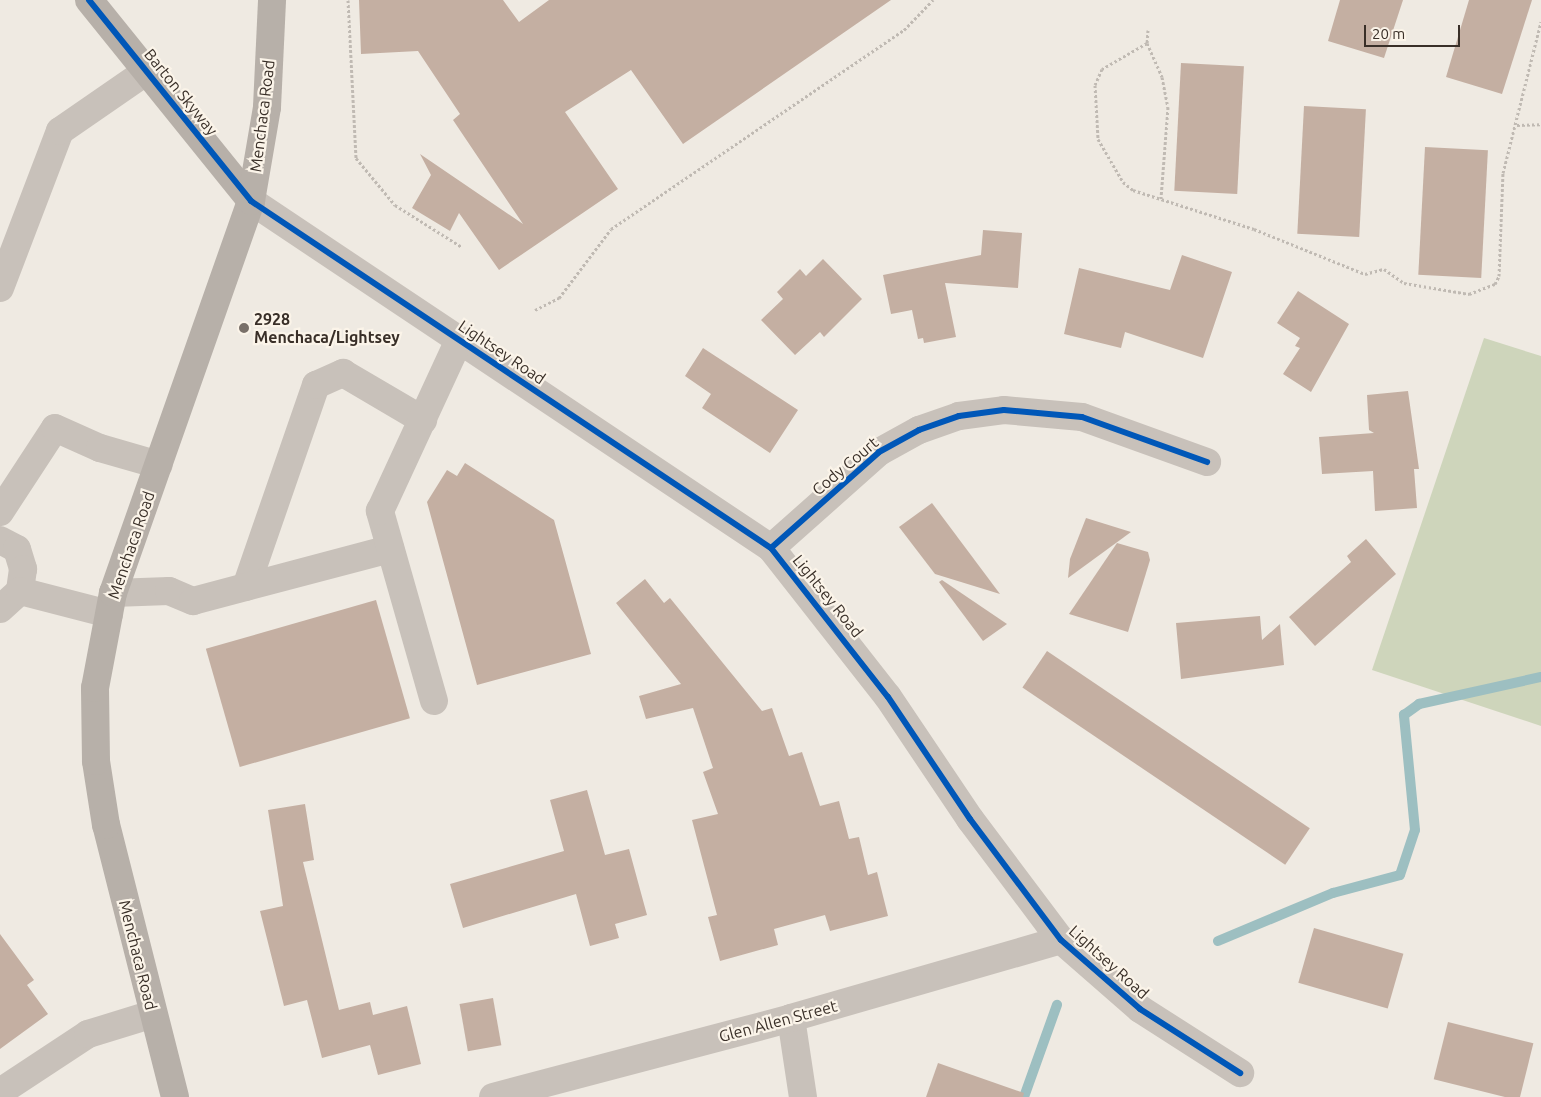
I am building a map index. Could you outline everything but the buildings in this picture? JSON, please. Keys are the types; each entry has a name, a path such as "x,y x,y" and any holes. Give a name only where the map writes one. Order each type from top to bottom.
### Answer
{"main road":[{"name":"Barton Skyway","path":"89,0 250,201"},
{"name":"Menchaca Road","path":"175,1097 106,825 96,761 95,688 111,603 250,201 267,107 272,0"}],"street":[{"path":"0,288 60,131 147,72"},
{"name":"Lightsey Road","path":"250,201 771,548 865,666 970,819 1062,940 1140,1009 1240,1073"},
{"path":"434,701 380,511 459,340"},
{"path":"246,587 316,385 343,373 423,420"},
{"name":"Cody Court","path":"771,548 879,452 919,430 959,416 1004,410 1082,417 1207,462"},
{"path":"0,512 55,428 100,448 158,465"},
{"path":"0,540 17,549 23,569 20,591 0,609"},
{"path":"20,591 111,603 169,591 193,601 390,549"},
{"name":"Glen Allen Street","path":"495,1097 792,1018 1062,940"},
{"path":"0,1092 88,1034 153,1014"},
{"path":"792,1018 804,1097"}],"path":[{"path":"348,0 356,158 395,205 462,247"},
{"path":"535,310 559,298 611,229 904,30 933,0"},
{"path":"1148,42 1102,69 1094,85 1094,123 1123,182 1161,199 1254,229 1365,274 1384,269 1404,283 1469,294 1495,284 1499,276 1503,173 1517,125 1541,22"},
{"path":"1148,30 1148,42 1162,77 1168,107 1161,199"},
{"path":"1517,125 1541,124"}],"green space":[{"path":"1484,338 1541,356 1541,726 1372,670"}],"waterway":[{"path":"1218,941 1333,893 1400,875 1415,830 1404,715 1419,704 1541,677"},
{"path":"1024,1097 1057,1005"}],"cycle path":[{"path":"89,0 251,201 771,548 888,697 970,819 1061,940 1140,1009 1240,1073"},
{"path":"771,548 879,452 919,430 959,416 1004,410 1082,417 1207,462"}],"place":[{"name":"2928 Menchaca/Lightsey","path":"244,328"}]}
